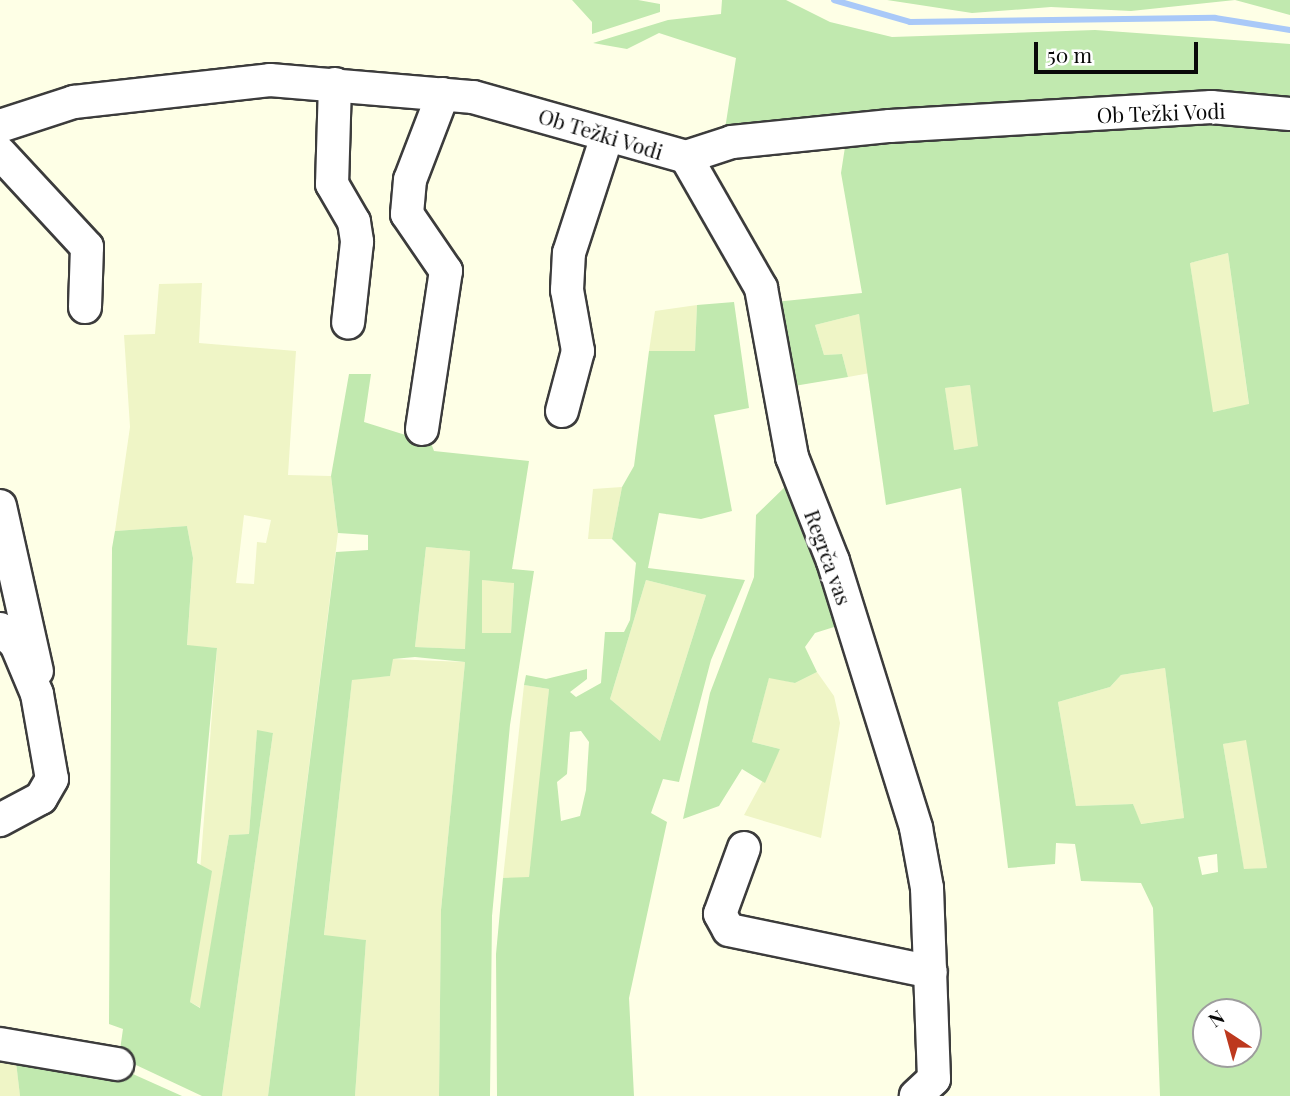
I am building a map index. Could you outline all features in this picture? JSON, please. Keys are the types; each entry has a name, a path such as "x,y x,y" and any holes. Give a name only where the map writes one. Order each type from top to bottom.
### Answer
{"street":[{"name":"Ob Težki Vodi","path":"0,126 74,103 138,93 270,80 443,94 491,101 686,157 732,142 891,126 1211,107 1290,114"},
{"path":"335,84 332,184 354,222 357,242 348,323"},
{"path":"422,429 446,271 407,214 410,180 443,94"},
{"name":"Ob Težki Vodi","path":"562,411 578,351 567,290 569,253 607,136"},
{"path":"0,153 86,247 85,307"},
{"name":"Regrča vas","path":"686,157 761,288 792,457 833,561 916,828 931,972 934,1090"},
{"path":"0,506 37,650 37,694 52,779 41,798 0,820"},
{"path":"0,629 16,644 37,694"},
{"path":"744,848 720,914 729,930 931,972"},
{"path":"0,1044 117,1064"}],"green space":[{"path":"572,0 638,0 660,4 660,12 592,34 592,22"},
{"path":"722,0 786,0 830,22 892,37 1095,30 1290,44 1290,101 725,129 736,58 659,33 627,49 593,43 668,20 721,14"},
{"path":"887,0 1235,0 1131,11 1051,7 972,13"},
{"path":"1235,0 1290,0 1290,15"},
{"path":"1188,123 1290,126 1290,1096 1160,1096 1153,908 1141,883 1081,881 1075,844 1056,843 1055,864 1008,868 961,488 886,505 859,314 815,325 824,355 842,354 848,377 788,387 775,302 862,293 841,173 845,147","holes":["1228,253 1249,404 1213,412 1190,263","970,385 978,446 954,450 945,388","1165,668 1184,818 1141,824 1133,804 1076,806 1058,702 1110,687 1121,675","1246,740 1267,868 1244,869 1223,744","1217,854 1218,872 1202,875 1198,857"]},
{"path":"1228,253 1249,405 1212,412 1190,263"},
{"path":"202,283 199,343 296,351 288,475 331,476 338,533 268,1096 222,1096 273,733 257,731 249,834 229,835 201,1008 190,1002 217,648 187,646 193,558 187,526 115,531 130,427 124,335 155,334 159,284","holes":["244,515 271,520 266,543 257,542 254,584 236,583"]},
{"path":"734,302 749,408 714,415 732,511 701,519 659,513 648,568 745,580 711,660 679,782 663,779 651,813 667,822 629,998 634,1096 497,1096 496,954 503,878 529,877 549,689 524,685 526,675 546,679 587,669 587,679 570,692 576,697 601,683 605,632 624,632 630,620 636,563 612,539 622,487 634,466 649,351 695,351 697,305","holes":["646,580 706,595 660,741 610,699","581,731 589,742 586,790 580,816 561,821 557,782 567,774 570,732"]},
{"path":"697,305 695,351 649,351 655,311"},
{"path":"859,314 870,373 848,377 842,354 824,355 815,325"},
{"path":"349,374 371,374 364,422 431,443 434,451 529,461 512,569 534,571 510,725 492,916 490,1096 439,1096 441,910 465,662 415,657 393,659 390,676 352,680 324,935 366,940 355,1096 268,1096 336,552 368,550 368,535 338,533 331,476","holes":["426,547 470,551 465,649 415,647","482,580 514,583 511,633 482,633"]},
{"path":"970,385 979,446 953,450 945,388"},
{"path":"789,483 837,606 834,627 815,633 805,647 817,672 795,683 769,678 752,742 780,749 765,783 742,769 719,806 683,819 710,693 754,577 756,515"},
{"path":"622,487 612,539 588,539 593,489"},
{"path":"187,526 193,558 187,645 217,648 197,863 212,871 190,1002 200,1008 229,835 249,834 257,730 273,733 222,1096 202,1096 119,1057 123,1029 109,1024 112,548 115,531"},
{"path":"426,547 470,551 466,649 415,647"},
{"path":"482,580 514,582 511,634 482,633"},
{"path":"646,580 706,595 660,741 610,699"},
{"path":"392,659 465,662 441,910 439,1096 355,1096 366,940 324,936 352,679 390,676"},
{"path":"1165,668 1184,818 1140,824 1133,804 1076,806 1058,702 1110,687 1121,675"},
{"path":"817,672 834,696 840,723 821,838 744,815 780,749 752,742 769,677 795,683"},
{"path":"524,685 549,689 538,808 529,878 503,878"},
{"path":"1247,739 1267,868 1244,870 1223,744"},
{"path":"0,1044 14,1045 20,1096 0,1096"},
{"path":"14,1045 115,1066 182,1096 20,1096"}],"waterway":[{"path":"834,0 910,22 1215,18 1290,30"}]}
